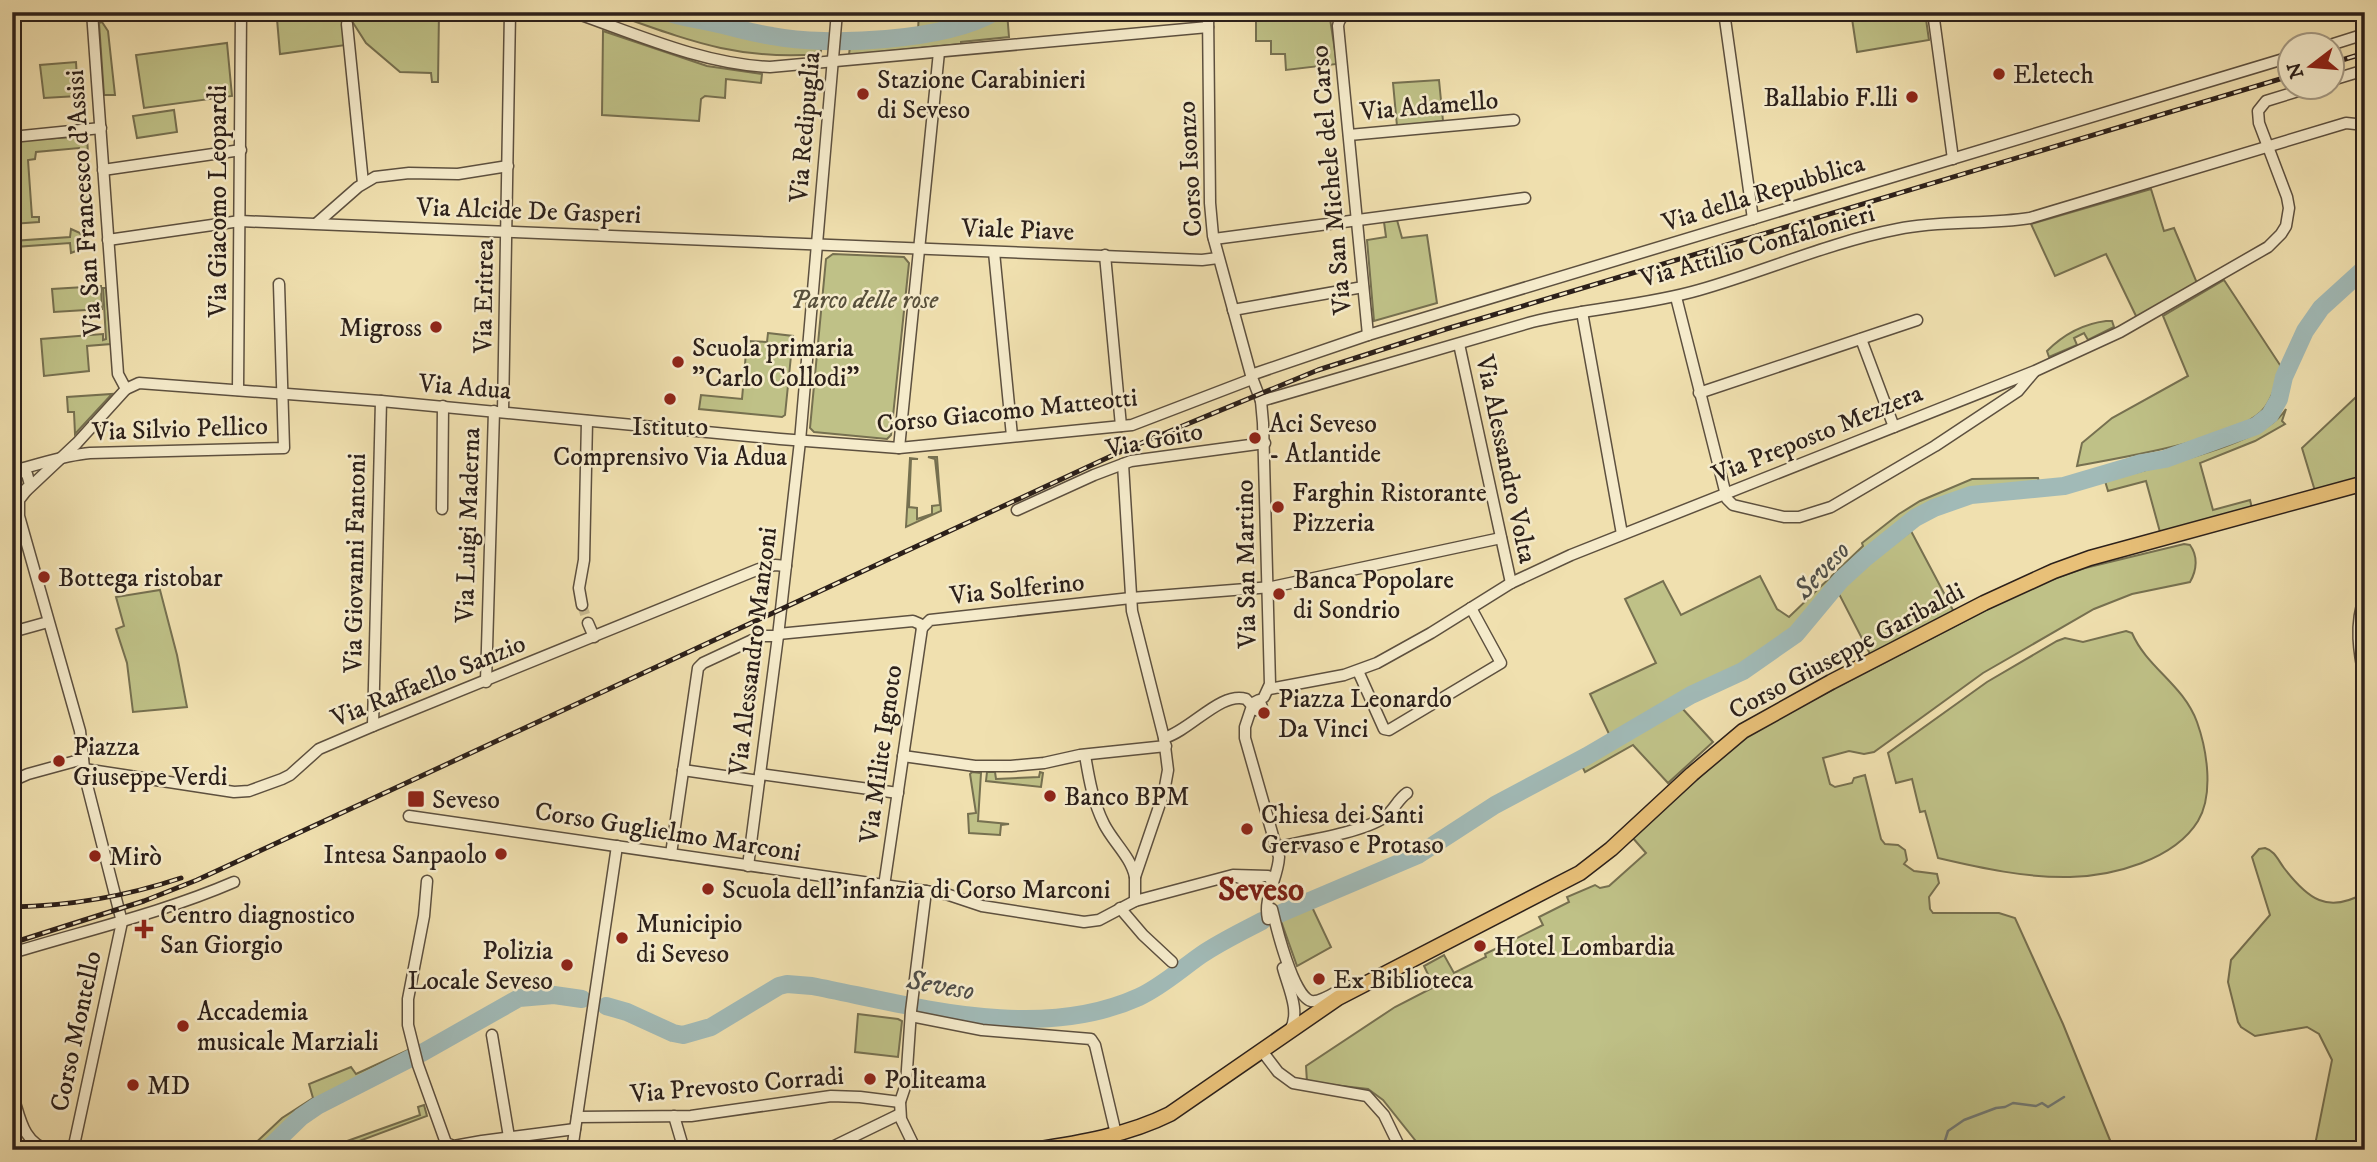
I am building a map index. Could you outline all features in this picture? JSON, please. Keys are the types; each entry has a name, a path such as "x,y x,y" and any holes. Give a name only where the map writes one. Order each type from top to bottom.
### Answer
{"main road":[{"name":"Corso Giuseppe Garibaldi","path":"1033,1150 1116,1134 1153,1123 1178,1110 1338,998 1580,873 1611,849 1743,731 1972,609 2022,584 2091,558 2365,483"}],"street":[{"name":"Via San Francesco d'Assisi","path":"92,12 119,376 126,389"},
{"name":"Via Giacomo Leopardi","path":"238,390 241,12"},
{"name":"Via Eritrea","path":"498,412 507,232 510,12"},
{"path":"573,12 687,51 742,65 788,67 1208,27"},
{"name":"Via Redipuglia","path":"800,441 836,12"},
{"name":"Corso Isonzo","path":"1208,12 1210,203 1214,239 1261,401"},
{"name":"Via San Michele del Carso","path":"1366,12 1346,14 1339,21 1368,335"},
{"path":"1724,12 1754,219"},
{"path":"1933,12 1954,159"},
{"path":"347,24 363,183"},
{"path":"2346,40 2365,34"},
{"path":"899,448 939,52"},
{"name":"Via della Repubblica","path":"1252,377 1368,335 2276,61"},
{"path":"2346,76 2365,70"},
{"name":"Via Preposto Mezzera","path":"1262,699 1358,671 1391,657 1511,583 1622,534 2035,371 2139,321 2236,267 2276,241 2286,226 2289,208 2257,116 2262,105 2276,98"},
{"name":"Via Adamello","path":"1349,135 1514,120"},
{"name":"Via Attilio Confalonieri","path":"1261,401 1532,322 1675,297 1876,234 1922,225 2030,218 2346,123 2365,125"},
{"path":"12,137 101,128"},
{"path":"103,170 241,150"},
{"path":"317,223 363,183 382,175 447,174 508,166"},
{"path":"1214,239 1525,198"},
{"name":"Via Alcide De Gasperi","path":"108,240 240,221 817,245"},
{"name":"Viale Piave","path":"817,245 1202,260 1218,258"},
{"path":"994,251 1012,436"},
{"path":"1105,255 1121,426"},
{"name":"Via Silvio Pellico","path":"65,455 284,448 279,284"},
{"path":"1233,310 1363,287"},
{"path":"1675,297 1725,494 1733,505 1784,517 1799,517 1830,507 1935,446 2018,391 2035,371"},
{"path":"1582,312 1622,534"},
{"path":"1699,393 1917,320"},
{"path":"1861,339 1894,427"},
{"name":"Via Alessandro Volta","path":"1459,344 1511,583"},
{"name":"Corso Giacomo Matteotti","path":"800,441 899,448 1121,426 1143,422 1252,377"},
{"name":"Via Adua","path":"126,389 133,384 143,383 283,393 800,441"},
{"path":"122,922 83,764 80,731 19,516 19,500 126,389"},
{"name":"Via Giovanni Fantoni","path":"373,726 381,401"},
{"name":"Via San Martino","path":"1261,401 1265,443 1268,587 1262,699"},
{"path":"442,509 443,406"},
{"name":"Via Luigi Maderna","path":"486,682 498,412"},
{"path":"582,605 579,588 584,559 587,421"},
{"name":"Via Alessandro Manzoni","path":"748,866 800,441"},
{"name":"Via Goito","path":"1017,510 1131,461 1265,443"},
{"path":"14,471 50,462 65,455"},
{"path":"1123,464 1131,598 1165,742 1168,770 1164,792 1135,877"},
{"path":"12,492 18,494 27,490 31,482 23,471 14,471"},
{"name":"Via Solferino","path":"683,771 699,666 759,636 913,621 922,628 923,624 930,620 1131,598 1268,587 1501,538"},
{"name":"Via Raffaello Sanzio","path":"83,764 234,792 249,791 282,779 319,749 373,726 759,569 775,565 786,566"},
{"path":"2365,596 2360,608 2358,633 2365,682"},
{"path":"1358,671 1384,729 1388,730 1501,663 1471,608"},
{"path":"12,632 48,622"},
{"path":"588,623 594,637"},
{"name":"Via Milite Ignoto","path":"884,886 922,628"},
{"path":"903,756 983,767 1044,763 1165,742 1230,698 1262,699 1244,731 1279,860 1266,902 1293,976 1314,1008 1310,1017 1300,1018 1293,1006"},
{"path":"1085,755 1090,786 1100,814 1110,835 1131,865 1135,877 1135,901"},
{"path":"12,781 83,764"},
{"path":"671,854 683,771 898,793"},
{"path":"1277,847 1330,836 1378,820 1408,793"},
{"name":"Corso Guglielmo Marconi","path":"409,816 926,891 956,896 982,906 1084,922 1099,920 1135,901 1227,877 1244,878"},
{"path":"572,1150 617,846"},
{"path":"1244,878 1274,869 1279,860"},
{"path":"1244,878 1268,876 1271,890"},
{"path":"1244,878 1271,917 1293,1006 1294,1022 1285,1034"},
{"path":"427,881 424,916 408,999 408,1025 418,1065 446,1143 463,1147"},
{"path":"12,953 194,899 234,882"},
{"path":"916,1150 900,1108 905,1084 926,891"},
{"path":"1120,908 1143,936 1172,961"},
{"name":"Corso Montello","path":"73,1150 122,922"},
{"path":"1306,999 1317,1000 1368,975 1388,972"},
{"path":"911,1013 982,1030 1091,1039 1095,1045 1116,1134"},
{"path":"492,1035 509,1137"},
{"path":"1262,1051 1278,1072 1293,1083 1367,1096 1378,1104 1402,1150"},
{"path":"12,1093 29,1139 34,1145 49,1150"},
{"name":"Via Prevosto Corradi","path":"463,1147 576,1123 702,1114 831,1096 860,1097 900,1108"},
{"path":"826,1150 900,1108"},
{"path":"674,1116 684,1150"}],"green space":[{"path":"333,12 439,12 438,82 432,82 431,73 400,72 366,43 350,18 342,19 346,45 280,54 277,19"},
{"path":"608,12 656,12 675,21 761,40 789,44 823,43 820,54 736,51 687,39"},
{"path":"919,12 988,12 946,26 918,30"},
{"path":"1007,12 1009,37 849,55 850,46 931,37 959,31"},
{"path":"1256,12 1329,12 1337,64 1286,70 1285,54 1271,54 1271,41 1256,41"},
{"path":"1851,12 1925,12 1929,40 1857,52"},
{"path":"102,22 108,31 115,95 104,95 99,23"},
{"path":"603,31 707,66 762,74 761,83 726,79 725,98 705,96 701,99 699,121 602,115"},
{"path":"227,43 232,96 144,108 136,55"},
{"path":"76,62 78,96 44,98 40,65"},
{"path":"1439,80 1443,121 1397,126 1393,83"},
{"path":"174,110 177,132 137,138 133,116"},
{"path":"87,136 91,209 83,209 79,148 36,152 35,159 28,160 32,217 39,217 39,222 12,224 12,141"},
{"path":"2151,189 2164,231 2174,228 2197,283 2137,318 2106,254 2055,276 2031,224"},
{"path":"1397,220 1402,238 1427,235 1437,303 1374,321 1367,240 1386,237 1384,222"},
{"path":"71,229 80,233 83,241 76,251 71,253 70,243 15,247 20,313 12,314 12,241 70,237"},
{"name":"Parco delle rose","path":"833,254 904,257 909,263 891,435 887,439 814,432 810,428 826,259"},
{"path":"2224,280 2282,368 2265,407 2232,429 2206,438 2077,466 2082,443 2112,418 2188,376 2163,316"},
{"path":"101,286 102,309 54,312 52,289"},
{"path":"103,288 106,288 111,344 87,346 89,371 44,376 41,339 103,334 103,340 106,339"},
{"path":"2112,321 2114,327 2088,340 2084,333 2074,338 2077,345 2049,357 2047,351 2067,335 2081,327"},
{"path":"768,333 793,336 785,415 782,417 699,409 701,395 742,399 747,341 767,342"},
{"path":"14,339 20,424 12,424"},
{"path":"112,394 75,434 74,412 68,412 67,397"},
{"path":"2356,397 2365,409 2365,476 2315,491 2302,448"},
{"path":"2286,409 2282,421 2285,424 2255,441 2200,463 2213,510 2250,500 2252,508 2160,532 2146,481 2108,491 2105,481 2230,445 2274,422"},
{"path":"928,457 937,457 941,511 906,527 910,458 918,459 911,459 909,507 917,508 917,519 932,514 932,506 940,505 935,459"},
{"path":"2038,478 2039,482 1969,488 1912,515 1847,566 1789,632 1762,652 1745,664 1685,691 1610,736 1590,694 1656,663 1625,599 1663,581 1681,615 1760,576 1777,609 1789,617 1863,546 1862,543 1920,501 1972,479"},
{"path":"1911,531 1954,612 1871,656 1838,592 1857,573"},
{"path":"2184,544 2190,545 2195,558 2190,582 2132,594 2094,609 1983,673 1874,752 1864,754 1849,751 1823,758 1830,784 1835,787 1852,783 1854,778 1865,775 1881,839 1885,844 1898,845 1905,850 1907,860 1904,864 1914,871 1937,874 1939,883 1929,897 1933,913 1999,913 2015,918 2063,1024 2114,1150 1423,1150 1383,1100 1368,1089 1307,1082 1306,1066 1395,1007 1434,987 1424,966 1444,955 1454,973 1543,925 1539,917 1569,902 1567,897 1595,885 1600,888 1609,886 1646,853 1632,837 1746,736 2028,588 2085,568"},
{"path":"160,590 187,707 133,712 127,663 116,629 124,626 116,597"},
{"path":"2126,631 2132,633 2147,656 2183,697 2201,733 2207,772 2206,798 2198,821 2187,835 2158,856 2141,863 2087,876 2020,874 1938,858 1925,811 1920,812 1912,779 1896,783 1888,753 1987,682 2057,641 2065,638 2083,642"},
{"path":"1681,707 1713,742 1668,783 1633,745 1585,772 1582,766"},
{"path":"987,772 995,772 996,779 1039,777 1040,772 1043,773 1041,787 986,781"},
{"path":"981,773 978,821 1009,824 1001,825 1000,835 969,833 968,814 976,813 970,774"},
{"path":"2265,848 2274,854 2301,888 2319,900 2340,902 2365,893 2365,1150 2314,1150 2332,1060 2319,1034 2307,1027 2255,1036 2238,1022 2228,982 2231,960 2270,915 2252,857 2259,849"},
{"path":"1312,907 1331,947 1297,966 1281,921"},
{"path":"858,1014 902,1021 898,1057 855,1052"},
{"path":"408,1050 409,1052 315,1100 293,1115 258,1150 248,1150 282,1118 313,1098 309,1084 351,1067 356,1074"},
{"path":"424,1105 427,1116 335,1150 322,1150 420,1115 418,1107"}],"waterway":[{"path":"667,12 765,35 824,41 886,39 947,30 995,12"},
{"name":"Seveso","path":"1279,914 1418,855 1495,805 1587,756 1691,695 1743,671 1796,634 1841,580 1864,559 1915,518 1934,508 1971,495 2064,486 2165,459 2256,426 2270,415 2279,399 2284,377 2305,331 2321,308 2365,268"},
{"name":"Seveso","path":"606,1006 683,1035 711,1027 779,986 787,984 812,986 892,1003 976,1016 1060,1018 1100,1011 1139,997 1208,950 1262,921"},
{"name":"Seveso","path":"420,1054 519,998 554,995 582,999"},
{"name":"Seveso","path":"267,1150 301,1117 317,1106 411,1058"},
{"path":"1942,1150 1948,1131 1964,1120 2013,1103 2036,1106 2042,1103 2048,1107 2064,1097"}],"tunnel":[{"path":"582,605 588,623"}],"railway":[{"path":"2346,59 2365,53"},
{"path":"12,943 144,901 197,880 1122,451 1318,370 1446,329 2276,80"},
{"path":"12,907 98,899 181,878"}],"place":[{"name":"Eletech","path":"1999,74"},
{"name":"Stazione Carabinieri di Seveso","path":"863,94"},
{"name":"Ballabio F.lli","path":"1912,97"},
{"name":"Migross","path":"436,327"},
{"name":"Scuola primaria \"Carlo Collodi\"","path":"678,362"},
{"name":"Istituto Comprensivo Via Adua","path":"670,399"},
{"name":"Aci Seveso - Atlantide","path":"1255,438"},
{"name":"Farghin Ristorante Pizzeria","path":"1278,507"},
{"name":"Bottega ristobar","path":"44,577"},
{"name":"Banca Popolare di Sondrio","path":"1279,594"},
{"name":"Piazza Leonardo Da Vinci","path":"1264,713"},
{"name":"Piazza Giuseppe Verdi","path":"59,761"},
{"name":"Banco BPM","path":"1050,796"},
{"name":"Seveso","path":"416,799"},
{"name":"Chiesa dei Santi Gervaso e Protaso","path":"1247,829"},
{"name":"Intesa Sanpaolo","path":"501,854"},
{"name":"Mirò","path":"95,856"},
{"name":"Scuola dell'infanzia di Corso Marconi","path":"708,889"},
{"name":"Centro diagnostico San Giorgio","path":"144,929"},
{"name":"Municipio di Seveso","path":"622,938"},
{"name":"Hotel Lombardia","path":"1480,946"},
{"name":"Polizia Locale Seveso","path":"567,965"},
{"name":"Ex Biblioteca","path":"1319,979"},
{"name":"Accademia musicale Marziali","path":"183,1026"},
{"name":"Politeama","path":"870,1079"},
{"name":"MD","path":"133,1085"}],"district":[{"name":"Seveso","path":"1261,888"}]}
